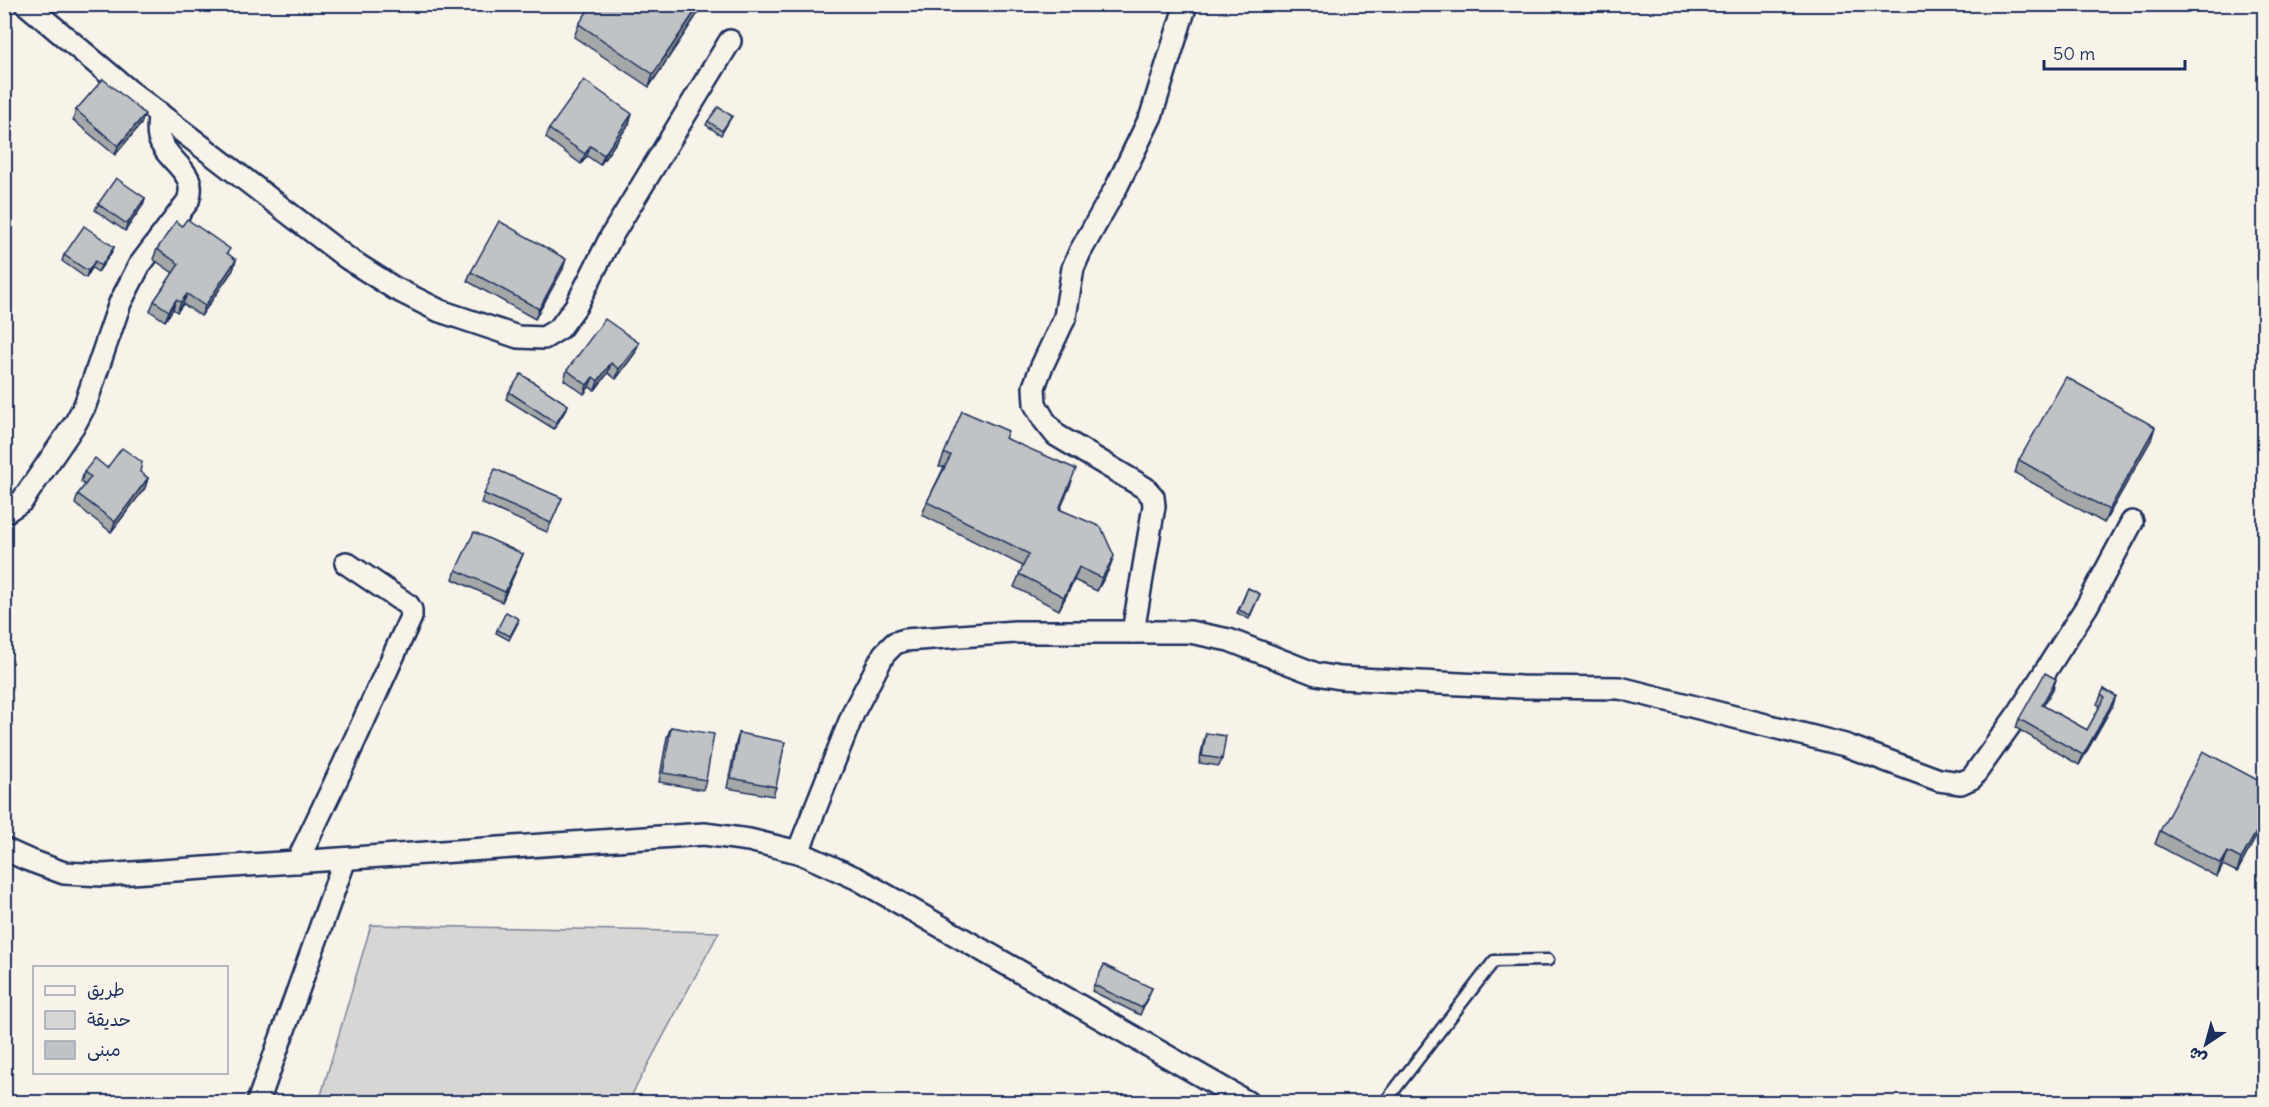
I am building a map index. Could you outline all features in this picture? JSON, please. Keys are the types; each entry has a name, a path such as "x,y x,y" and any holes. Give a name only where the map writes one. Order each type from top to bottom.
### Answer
{"street":[{"path":"26,4 159,113 347,258 394,288 440,310 518,336 544,338 560,328 576,306 612,235 730,41"},
{"path":"1133,632 1154,506 1153,497 1145,488 1056,435 1035,404 1034,387 1065,317 1077,260 1151,116 1186,4"},
{"path":"4,513 22,501 76,422 85,405 125,294 140,266 188,201 192,191 189,178 167,153 159,137 159,113"},
{"path":"798,852 854,711 884,654 895,643 923,637 1015,632 1190,632 1229,640 1316,674 1340,678 1521,687 1620,688 1845,745 1939,780 1961,783 1972,778 2020,711 2087,606 2132,522"},
{"path":"297,862 411,617 408,604 346,563"},
{"path":"4,849 26,860 64,873 103,875 704,834 749,840 798,852 858,879 1247,1102"},
{"path":"258,1102 345,859"}],"lane":[{"path":"1385,1102 1494,961 1548,960"}],"green space":[{"path":"371,925 719,932 628,1102 319,1102"}],"building":[{"path":"592,4 700,4 653,74 579,24"},
{"path":"103,79 145,114 118,146 76,110"},
{"path":"584,80 632,114 604,155 590,146 585,154 549,129"},
{"path":"718,107 732,116 722,131 708,121"},
{"path":"116,178 145,198 127,224 98,204"},
{"path":"187,219 230,249 227,253 236,260 205,306 187,294 181,302 176,300 169,311 154,301 179,264 157,249 176,221 182,226"},
{"path":"499,221 566,259 539,309 471,272"},
{"path":"84,226 114,247 101,266 95,261 88,271 64,255"},
{"path":"605,319 639,343 619,369 611,363 598,381 593,377 587,385 567,370"},
{"path":"521,374 568,405 556,423 509,392"},
{"path":"2066,377 2155,427 2109,510 2019,460"},
{"path":"962,411 1008,431 1005,438 1076,469 1059,509 1101,527 1114,556 1102,578 1079,567 1064,597 1019,574 1029,554 927,502 951,455 944,454"},
{"path":"122,448 142,462 140,472 148,478 115,522 78,494 91,477 84,472 95,458 107,468"},
{"path":"495,469 562,498 551,523 484,494"},
{"path":"474,532 523,554 505,592 456,570"},
{"path":"1248,588 1260,594 1250,615 1239,610"},
{"path":"506,612 519,619 510,636 497,630"},
{"path":"2045,673 2056,679 2042,705 2087,730 2105,697 2101,694 2104,689 2116,696 2083,755 2019,719"},
{"path":"671,727 714,734 706,780 663,773"},
{"path":"739,733 785,742 776,787 731,778"},
{"path":"1206,733 1226,736 1222,759 1202,756"},
{"path":"2203,751 2265,784 2265,816 2241,859 2228,852 2221,864 2160,831"},
{"path":"1104,965 1152,988 1142,1008 1094,985"}]}
